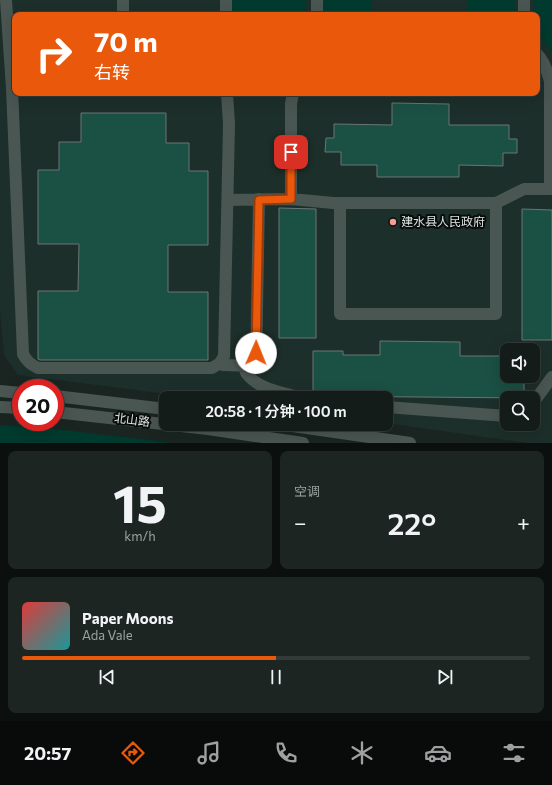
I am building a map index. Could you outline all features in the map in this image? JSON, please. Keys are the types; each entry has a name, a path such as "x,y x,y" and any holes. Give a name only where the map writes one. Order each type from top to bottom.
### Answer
{"street":[{"path":"6,0 12,75"},
{"path":"123,0 123,12"},
{"path":"226,0 226,12"},
{"path":"317,0 317,12"},
{"path":"524,0 524,12"},
{"path":"228,200 291,199 340,203 496,203 524,189 551,190 550,81 541,66"},
{"path":"13,96 23,354 29,364 38,368 212,368 220,363 224,356 229,124 227,96"},
{"path":"291,199 291,104 292,96"},
{"path":"220,363 223,365 256,366 259,200"},
{"path":"340,203 340,314 496,314 496,203"},
{"path":"244,365 246,373 251,378 266,388 277,391"},
{"path":"540,393 552,376"},
{"path":"0,392 12,393"},
{"name":"北山路","path":"64,397 159,408"},
{"path":"0,407 12,408"},
{"path":"393,408 500,415"},
{"name":"北山路","path":"64,413 208,429 304,443"},
{"path":"327,431 410,443"}],"shaded area":[{"path":"0,0 552,0 552,443 528,443 393,424 393,391 159,391 159,393 64,381 64,379 49,379 18,375 4,355 0,311"}],"green space":[{"path":"232,0 306,0 306,12 232,12"},
{"path":"324,0 372,0 372,12 324,12"},
{"path":"468,0 515,0 515,12 468,12"},
{"path":"533,0 552,0 552,53 540,37 540,12 533,12"},
{"path":"0,425 12,426 12,431 64,430 172,443 0,443"}],"building":[{"path":"392,103 449,104 449,125 509,125 509,139 517,139 517,153 503,153 503,166 459,165 459,177 377,177 377,165 341,165 341,152 325,152 326,138 334,138 334,124 392,125"},
{"path":"81,113 166,113 166,143 189,143 189,171 208,171 208,245 168,245 168,292 208,292 208,360 38,359 38,291 78,291 79,244 38,244 38,170 59,170 59,142 81,142"},
{"path":"279,208 316,209 316,338 279,338"},
{"path":"522,209 552,210 552,340 522,340"},
{"path":"380,341 460,342 460,356 500,356 500,383 524,383 524,391 500,391 500,398 393,397 393,391 313,391 313,351 343,351 343,355 380,355"}],"place":[{"name":"建水县人民政府","path":"393,222"}],"route":[{"path":"256,353 259,200 291,199 291,152"}]}
